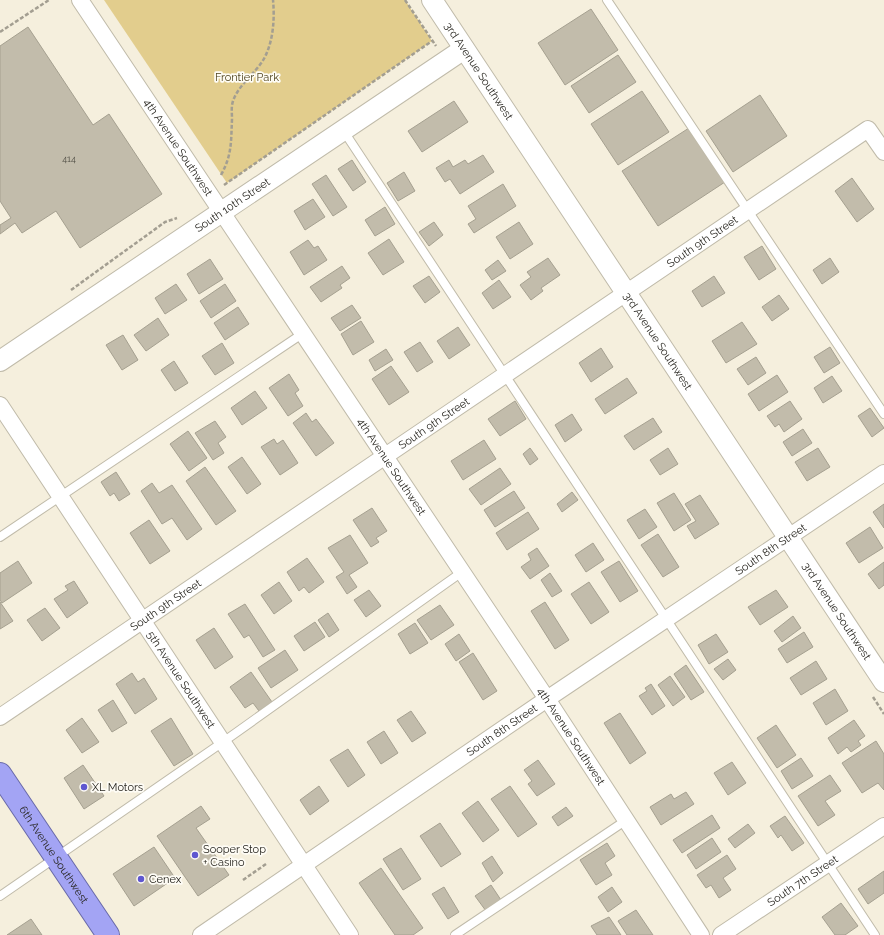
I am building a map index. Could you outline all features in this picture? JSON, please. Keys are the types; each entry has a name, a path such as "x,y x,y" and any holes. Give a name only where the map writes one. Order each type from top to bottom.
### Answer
{"highway":[{"name":"6th Avenue Southwest","path":"0,774 108,935"}],"street":[{"name":"4th Avenue Southwest","path":"80,0 220,212 385,456 701,935"},
{"name":"3rd Avenue Southwest","path":"432,0 884,682"},
{"name":"South 10th Street","path":"0,361 464,49"},
{"name":"South 9th Street","path":"0,717 868,129 884,152"},
{"name":"5th Avenue Southwest","path":"0,405 350,935"},
{"name":"South 8th Street","path":"201,935 546,699 884,473"},
{"name":"South 7th Street","path":"721,935 884,826"}],"lane":[{"path":"607,0 884,414"},
{"path":"344,130 829,863 875,935"},
{"path":"0,537 302,334"},
{"path":"0,896 223,742 462,572"},
{"path":"455,935 625,821"}],"path":[{"path":"0,32 49,0"},
{"path":"221,175 231,151 232,103 235,94 262,61 272,38 274,10 273,0"},
{"path":"405,0 436,45"},
{"path":"227,183 432,41"},
{"path":"243,880 266,864"}],"green space":[{"name":"Frontier Park","path":"104,0 405,0 432,41 227,183"}],"building":[{"path":"591,9 618,50 565,85 538,43"},
{"path":"28,27 93,125 109,114 162,194 80,248 56,211 22,233 15,223 0,234 0,225 11,218 0,201 0,46"},
{"path":"618,55 636,82 589,113 571,86"},
{"path":"642,91 669,132 618,165 591,124"},
{"path":"760,95 787,136 733,172 706,131"},
{"path":"454,101 468,122 422,152 408,131"},
{"path":"689,128 725,182 658,226 622,171"},
{"path":"483,155 494,172 460,194 450,179 445,182 436,168 449,160 453,167 465,160 468,164"},
{"path":"352,160 366,182 353,191 338,169"},
{"path":"404,172 415,191 398,201 387,183"},
{"path":"326,175 347,207 333,216 312,184"},
{"path":"852,178 874,209 857,222 835,191"},
{"path":"503,184 516,206 474,233 468,224 476,219 468,206"},
{"path":"313,199 325,217 305,230 294,211"},
{"path":"385,207 395,224 375,236 365,220"},
{"path":"434,222 443,235 429,246 419,232"},
{"path":"519,222 533,244 510,259 496,237"},
{"path":"389,239 404,262 383,275 368,253"},
{"path":"308,240 314,248 318,246 327,260 304,275 290,252"},
{"path":"762,246 776,269 759,280 744,257"},
{"path":"548,258 560,275 541,288 543,291 531,300 520,285 531,277 527,272"},
{"path":"830,258 839,272 822,284 813,270"},
{"path":"210,259 223,279 199,294 187,274"},
{"path":"498,260 506,271 492,280 485,270"},
{"path":"342,266 350,278 340,285 342,288 321,302 310,287"},
{"path":"429,276 440,292 425,303 413,286"},
{"path":"714,276 725,293 702,307 692,291"},
{"path":"499,280 511,297 493,309 482,293"},
{"path":"176,284 187,300 165,314 155,298"},
{"path":"225,284 236,301 211,318 200,301"},
{"path":"779,295 789,309 772,321 762,307"},
{"path":"352,305 361,318 340,331 331,318"},
{"path":"238,307 249,324 225,340 214,323"},
{"path":"158,318 169,335 146,351 134,335"},
{"path":"361,321 374,342 353,355 341,334"},
{"path":"742,322 757,344 726,363 712,341"},
{"path":"458,327 470,345 449,359 437,341"},
{"path":"123,335 138,360 122,370 106,345"},
{"path":"420,342 433,362 417,372 404,352"},
{"path":"222,343 234,363 215,375 202,356"},
{"path":"830,347 840,363 824,373 814,357"},
{"path":"601,348 613,367 591,382 579,363"},
{"path":"386,349 393,360 375,371 369,360"},
{"path":"756,357 766,373 748,385 737,369"},
{"path":"174,361 188,383 175,391 161,370"},
{"path":"391,366 409,392 389,405 372,379"},
{"path":"289,374 299,390 295,393 303,406 288,416 269,388"},
{"path":"777,375 788,392 759,411 748,394"},
{"path":"832,376 842,391 823,403 814,388"},
{"path":"627,378 637,393 605,414 595,399"},
{"path":"255,391 267,408 242,425 231,408"},
{"path":"515,401 526,419 500,436 488,419"},
{"path":"790,401 802,419 784,432 779,424 775,427 767,416"},
{"path":"870,408 884,428 872,437 858,416"},
{"path":"306,413 312,422 316,419 334,443 316,456 293,423"},
{"path":"572,414 582,430 565,442 555,425"},
{"path":"653,418 662,432 634,450 624,436"},
{"path":"215,421 226,437 218,443 224,453 213,460 195,433"},
{"path":"803,429 812,443 792,456 783,442"},
{"path":"188,431 207,458 189,471 170,444"},
{"path":"274,439 277,444 283,440 298,463 280,475 261,447"},
{"path":"484,440 496,459 463,480 451,461"},
{"path":"530,448 538,459 530,465 523,454"},
{"path":"668,448 678,464 660,475 650,460"},
{"path":"818,448 830,467 807,481 795,462"},
{"path":"242,457 261,484 247,494 228,467"},
{"path":"205,467 236,511 216,525 186,481"},
{"path":"500,468 511,484 481,505 469,489"},
{"path":"116,472 130,494 119,501 114,493 110,496 101,482"},
{"path":"152,483 159,493 172,485 202,529 187,540 172,518 162,524 141,491"},
{"path":"514,491 525,508 495,527 484,510"},
{"path":"572,492 578,500 562,512 557,504"},
{"path":"674,493 691,520 674,531 657,503"},
{"path":"700,495 719,524 695,539 687,526 696,521 685,504"},
{"path":"884,504 884,528 873,512"},
{"path":"372,508 387,531 376,538 379,542 371,547 353,520"},
{"path":"645,509 657,527 639,539 627,520"},
{"path":"528,512 539,529 507,550 496,533"},
{"path":"149,520 170,551 150,564 130,533"},
{"path":"870,527 883,548 859,563 846,543"},
{"path":"658,534 679,567 663,577 641,545"},
{"path":"350,535 368,563 349,575 357,587 347,594 336,577 344,572 328,548"},
{"path":"593,543 604,560 586,572 575,555"},
{"path":"537,548 549,566 530,579 521,567 531,560 528,554"},
{"path":"307,558 324,582 309,593 304,587 299,591 287,572"},
{"path":"18,561 32,583 2,603 0,600 0,573"},
{"path":"619,561 638,591 620,602 601,572"},
{"path":"884,562 884,585 879,589 868,574"},
{"path":"550,573 562,591 552,597 541,580"},
{"path":"74,581 88,603 67,618 54,599 68,590 65,586"},
{"path":"279,582 292,601 274,614 261,595"},
{"path":"589,582 609,612 591,624 571,594"},
{"path":"369,590 381,606 366,617 354,600"},
{"path":"776,590 788,607 760,625 748,607"},
{"path":"0,602 13,621 0,629"},
{"path":"545,602 569,640 555,649 531,611"},
{"path":"245,604 275,650 263,657 249,635 244,638 228,614"},
{"path":"440,605 454,625 431,640 417,620"},
{"path":"45,608 60,628 42,641 27,620"},
{"path":"328,613 339,630 329,637 318,620"},
{"path":"793,616 801,628 782,642 774,631"},
{"path":"315,622 325,637 304,651 294,636"},
{"path":"415,623 428,643 410,654 398,634"},
{"path":"214,628 233,657 215,669 196,640"},
{"path":"804,632 813,647 787,663 778,649"},
{"path":"459,634 470,651 456,661 445,644"},
{"path":"716,634 728,652 709,664 698,645"},
{"path":"285,650 298,670 271,688 258,668"},
{"path":"473,653 497,691 483,700 459,662"},
{"path":"728,659 736,670 723,680 714,669"},
{"path":"816,661 827,679 801,695 790,678"},
{"path":"686,665 704,692 691,700 674,674"},
{"path":"251,672 272,702 259,711 253,703 245,708 230,687"},
{"path":"132,673 138,682 144,678 157,699 135,714 116,684"},
{"path":"670,676 685,697 673,706 658,685"},
{"path":"651,684 665,706 652,715 639,696 647,691 645,688"},
{"path":"835,689 848,711 826,725 813,703"},
{"path":"113,700 127,723 112,732 98,710"},
{"path":"411,711 426,733 412,742 397,720"},
{"path":"620,713 646,753 630,764 604,723"},
{"path":"82,718 99,742 82,753 66,730"},
{"path":"171,718 193,754 174,766 151,731"},
{"path":"854,720 865,736 858,741 861,745 851,752 847,747 838,754 828,738"},
{"path":"776,725 796,755 777,768 757,738"},
{"path":"384,731 398,753 381,764 367,742"},
{"path":"876,741 884,754 884,790 878,783 862,793 842,763"},
{"path":"348,749 365,775 348,787 330,760"},
{"path":"801,758 813,776 792,789 781,771"},
{"path":"538,760 555,784 537,796 528,784 532,781 524,770"},
{"path":"732,762 746,783 728,795 714,773"},
{"name":"XL Motors","path":"83,765 104,796 84,809 64,778"},
{"path":"830,775 841,791 825,801 835,815 818,826 798,796"},
{"path":"319,786 329,801 310,815 300,800"},
{"path":"510,786 537,824 518,837 491,799"},
{"path":"686,792 694,804 661,825 650,807 671,794 674,799"},
{"path":"478,801 499,830 483,842 462,813"},
{"path":"201,806 210,819 196,828 229,875 198,896 157,836"},
{"path":"566,807 573,816 558,826 552,817"},
{"path":"712,815 720,828 682,853 673,840"},
{"path":"785,816 804,843 792,851 781,835 778,838 770,826"},
{"path":"440,823 461,854 441,867 420,836"},
{"path":"748,824 755,833 735,848 728,839"},
{"path":"712,838 721,852 696,869 687,855"},
{"path":"607,843 615,856 605,863 612,875 596,885 580,860"},
{"path":"154,847 175,878 134,906 113,874"},
{"path":"401,848 421,879 403,890 383,859"},
{"path":"727,855 736,869 723,878 731,890 719,898 711,885 706,888 697,875"},
{"path":"492,856 503,873 493,882 482,863"},
{"path":"381,868 423,928 413,935 395,935 359,883"},
{"path":"884,871 884,893 868,904 858,889"},
{"path":"491,885 501,900 486,911 475,896"},
{"path":"444,887 459,912 448,919 432,894"},
{"path":"612,887 622,902 608,912 598,897"},
{"path":"841,903 858,926 845,935 835,935 822,917"},
{"path":"636,910 653,935 627,935 618,921"},
{"path":"609,917 621,935 597,935 591,926"},
{"path":"31,919 42,935 7,935"}],"place":[{"name":"XL Motors","path":"84,787"},
{"name":"Sooper Stop + Casino","path":"195,855"},
{"name":"Cenex","path":"141,879"}]}
